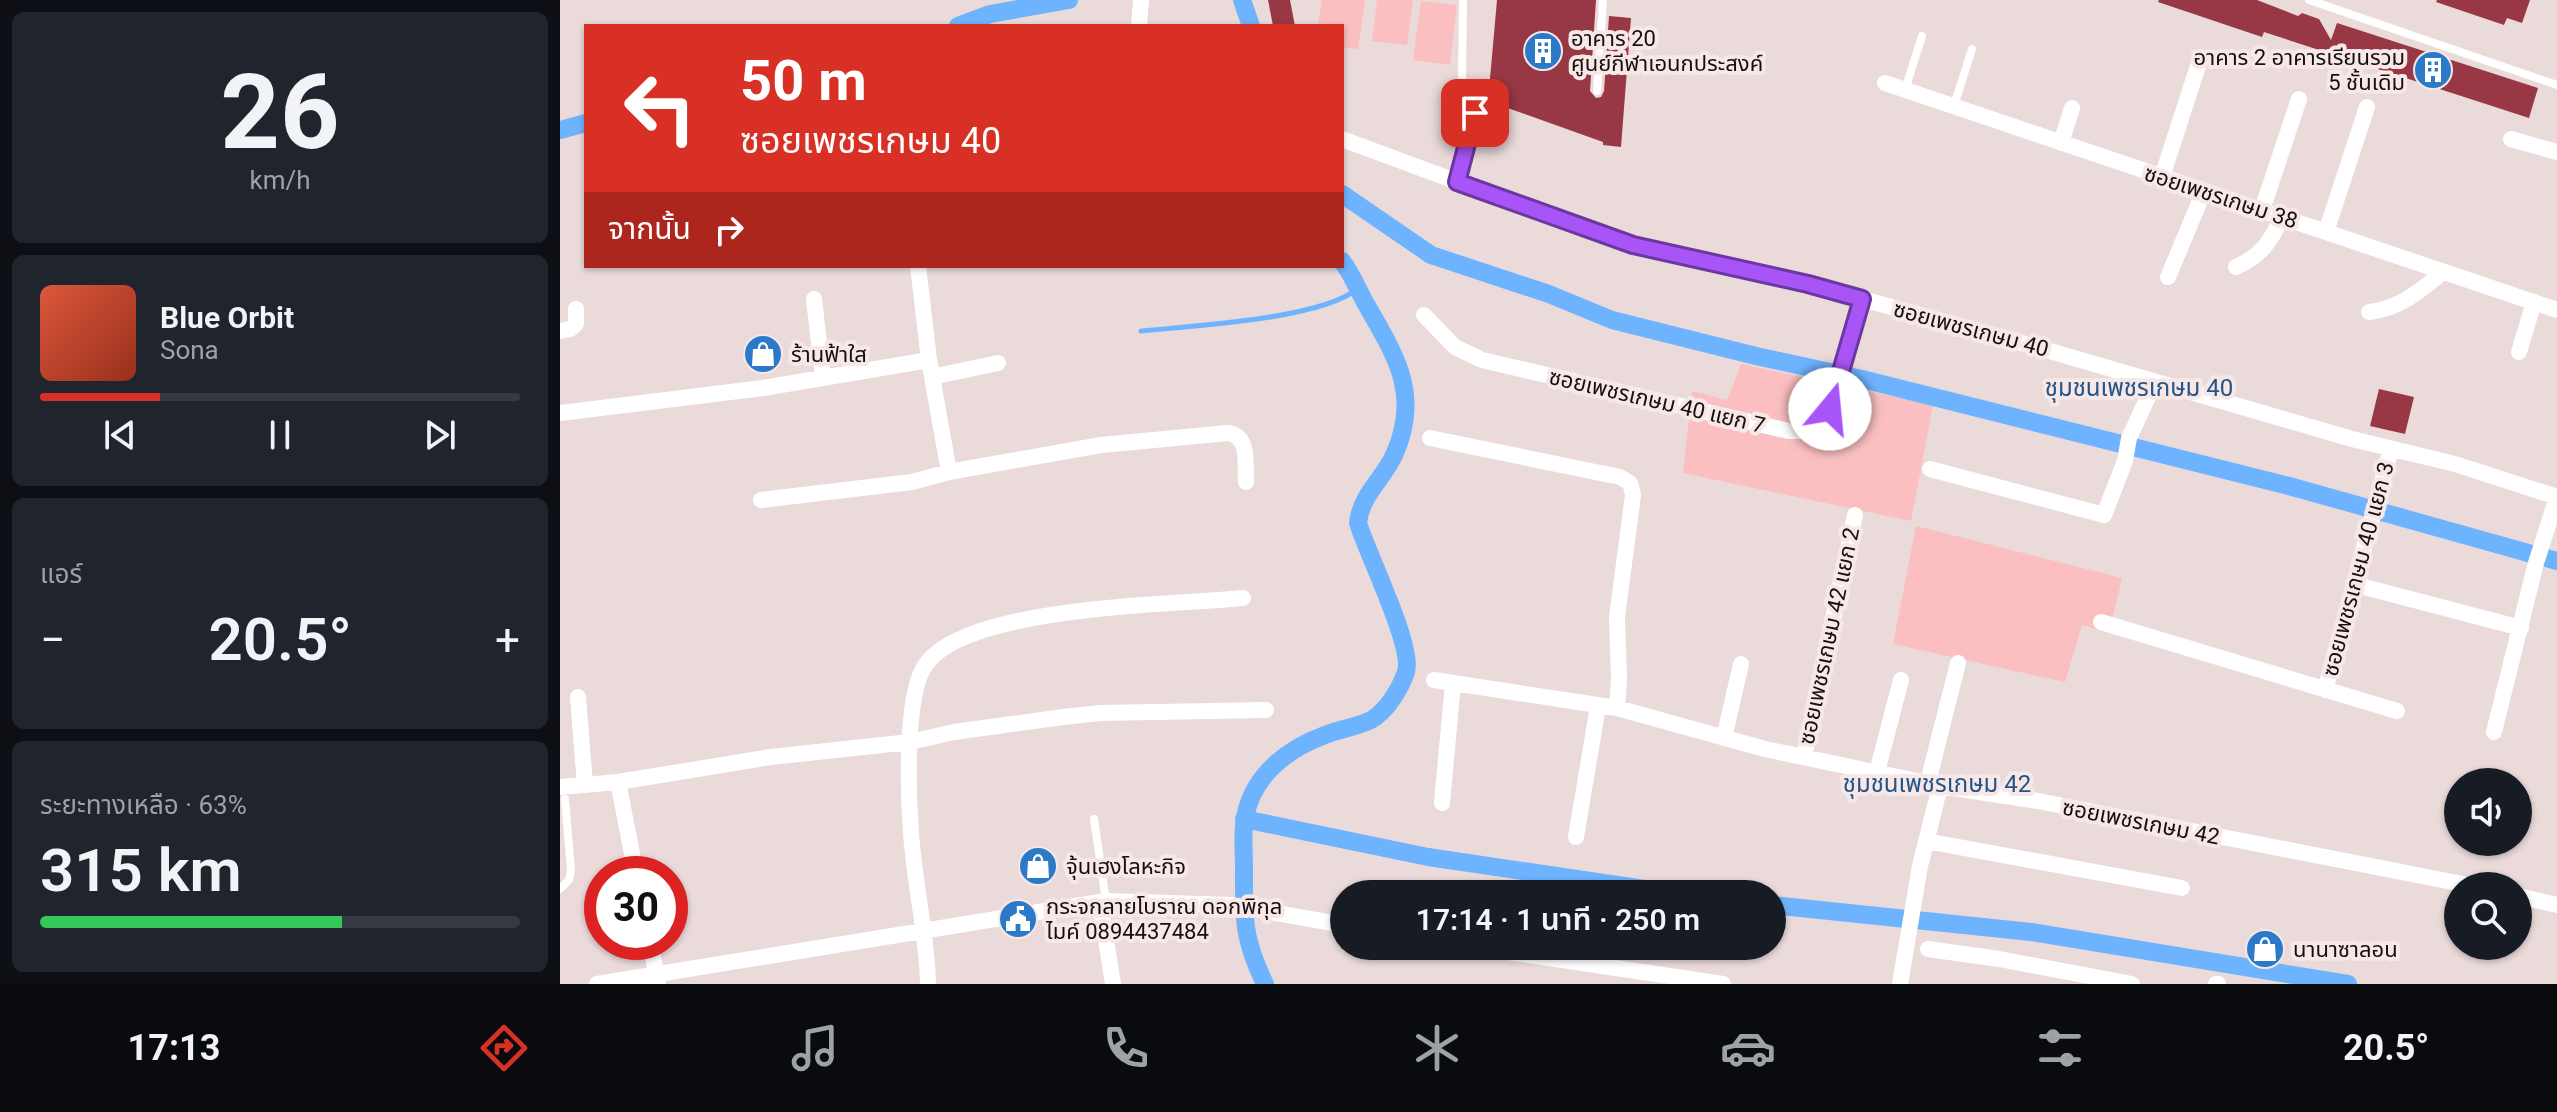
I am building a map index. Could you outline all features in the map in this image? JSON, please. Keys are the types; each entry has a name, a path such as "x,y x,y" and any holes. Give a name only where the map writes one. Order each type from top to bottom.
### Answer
{"street":[{"path":"1139,24 1141,0"},
{"path":"2162,177 2198,66"},
{"name":"ซอยเพชรเกษม 38","path":"1885,83 2557,310"},
{"path":"2262,210 2299,99"},
{"path":"2326,232 2367,107"},
{"path":"2061,143 2072,108"},
{"path":"2511,139 2557,152"},
{"name":"ซอยเพชรเกษม 40","path":"1344,140 1633,245 1808,284 2391,449 2455,464 2557,497"},
{"path":"2168,277 2204,191"},
{"path":"2236,267 2251,260 2269,245 2282,217"},
{"path":"918,268 929,360 949,472"},
{"path":"2369,312 2386,310 2402,303 2443,272"},
{"path":"814,299 823,378"},
{"name":"ซอยเพชรเกษม 40 แยก 7","path":"1424,315 1455,347 1482,360 1789,431 1806,431 1826,420 1862,299"},
{"path":"2519,352 2534,302"},
{"path":"560,331 576,324 576,309"},
{"path":"560,413 823,378 929,360"},
{"path":"932,377 998,363"},
{"path":"1930,469 2104,515 2125,461 2127,445 2155,382"},
{"path":"761,500 912,482 949,472 1101,445 1228,433 1239,436 1243,441 1246,482"},
{"path":"1430,438 1620,477 1630,483 1633,495 1617,617 1617,708"},
{"name":"ซอยเพชรเกษม 40 แยก 3","path":"2325,690 2391,449"},
{"path":"2494,732 2557,497"},
{"name":"ซอยเพชรเกษม 42 แยก 2","path":"1804,757 1855,515"},
{"path":"2353,584 2521,628"},
{"path":"928,984 925,929 911,836 910,742 917,682 924,667 934,656 961,638 1039,615 1243,598"},
{"path":"2101,622 2397,711"},
{"path":"1900,984 1958,663"},
{"path":"1724,738 1741,664"},
{"name":"ซอยเพชรเกษม 42","path":"1434,680 1617,708 1804,757 2444,880"},
{"path":"1877,772 1901,680"},
{"path":"1442,803 1453,683"},
{"path":"578,697 585,785"},
{"path":"1576,837 1598,706"},
{"path":"562,793 585,785 771,757 910,742 954,732 1100,713 1266,710"},
{"path":"618,782 632,856"},
{"path":"1926,841 2182,888"},
{"path":"2532,899 2557,905"},
{"path":"1103,901 1113,984"},
{"path":"597,984 658,980 925,929 1103,901 1231,905 1330,922"},
{"path":"1928,949 2132,984"},
{"path":"654,960 658,980"},
{"path":"1537,960 1626,978 1723,984"}],"lane":[{"path":"1462,82 1463,0"},
{"path":"1597,91 1603,0"},
{"path":"2309,0 2338,5 2557,85"},
{"path":"1905,90 1922,36"},
{"path":"1954,106 1972,49"},
{"path":"1457,182 1475,113 1473,106"},
{"path":"560,889 569,880 571,870 562,793"},
{"path":"1094,819 1103,901"}],"shaded area":[{"path":"1322,0 1365,0 1358,49 1344,47 1344,24 1318,24"},
{"path":"1377,0 1413,0 1407,45 1372,41"},
{"path":"1421,1 1457,5 1450,65 1413,60"},
{"path":"1741,364 1933,405 1911,521 1683,473 1692,391 1727,400"},
{"path":"1916,526 2122,578 2109,633 2082,625 2065,682 1893,644"}],"building":[{"path":"1268,0 1290,0 1295,24 1273,24"},
{"name":"อาคาร 20 ศูนย์กีฬาเอนกประสงค์","path":"1497,0 1596,0 1590,91 1596,98 1601,97 1604,91 1609,16 1631,18 1621,147 1603,145 1603,142 1488,101"},
{"name":"อาคาร 2 อาคารเรียนรวม 5 ชั้นเดิม","path":"2159,0 2257,0 2298,16 2302,13 2319,19 2331,40 2337,23 2538,88 2529,118 2264,32 2262,37"},
{"path":"2437,0 2530,0 2522,23 2507,18 2504,25"},
{"path":"2379,389 2414,397 2405,434 2370,426"}],"waterway":[{"path":"963,24 990,14 1069,0"},
{"path":"1242,0 1250,24"},
{"path":"560,130 584,124"},
{"path":"1344,195 1431,255 1549,294 1612,320 2289,486 2557,561"},
{"path":"1265,984 1248,940 1245,914 1244,830 1255,789 1273,766 1297,748 1377,716 1392,699 1406,672 1407,660 1397,622 1358,523 1368,495 1395,453 1406,412 1405,393 1395,358 1344,264"},
{"path":"1141,331 1286,314 1315,308 1357,289"},
{"path":"1244,819 1428,857 1583,880"},
{"path":"1786,906 2031,932 2348,984"}],"place":[{"name":"อาคาร 20 ศูนย์กีฬาเอนกประสงค์","path":"1543,51"},
{"name":"อาคาร 2 อาคารเรียนรวม 5 ชั้นเดิม","path":"2433,70"},
{"name":"ร้านฟ้าใส","path":"763,354"},
{"name":"จุ้นเฮงโลหะกิจ","path":"1038,866"},
{"name":"กระจกลายโบราณ ดอกพิกุล ไมค์ 0894437484","path":"1018,919"},
{"name":"นานาซาลอน","path":"2265,949"}],"district":[{"name":"ชุมชนเพชรเกษม 40","path":"2139,388"},
{"name":"ชุมชนเพชรเกษม 42","path":"1937,784"}],"route":[{"path":"1475,113 1457,182 1633,245 1862,299 1830,409"}]}
